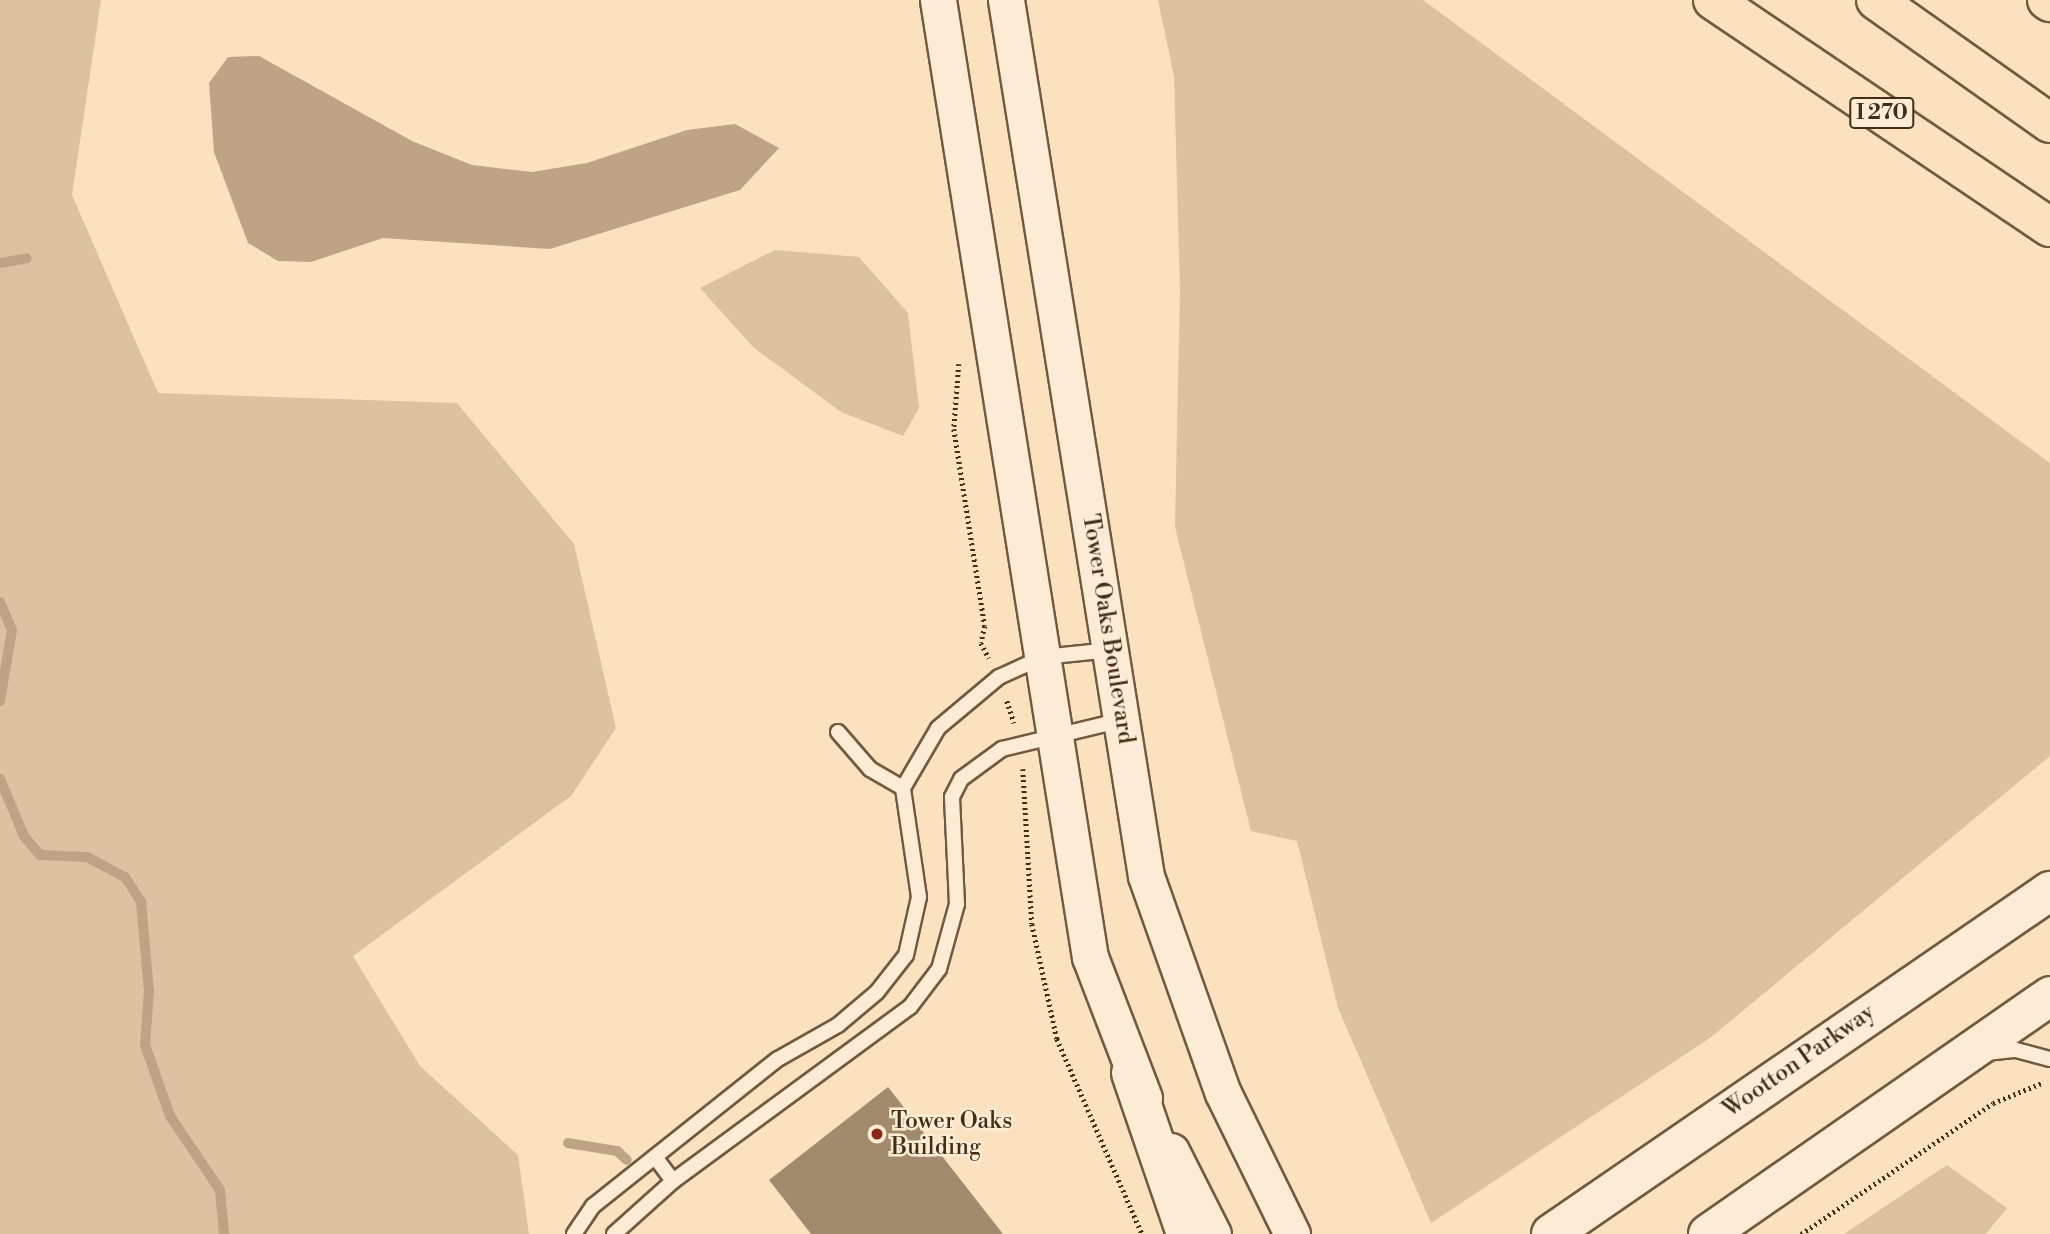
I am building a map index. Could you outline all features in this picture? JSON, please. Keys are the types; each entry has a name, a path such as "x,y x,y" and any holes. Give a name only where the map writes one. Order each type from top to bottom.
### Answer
{"highway":[{"name":"I 270","path":"1713,0 2050,227"},
{"path":"1876,0 2050,123"}],"main road":[{"name":"Wootton Parkway","path":"1551,1234 2050,891"},
{"path":"1708,1234 2050,996"},
{"path":"1131,1073 1186,1234"}],"street":[{"path":"938,0 1090,957 1131,1073 1213,1234"},
{"name":"Tower Oaks Boulevard","path":"1006,0 1113,650 1146,876 1223,1093 1292,1234"}],"lane":[{"path":"574,1234 593,1206 778,1059 838,1025 877,992 906,955 919,897 903,788 938,728 999,677 1043,657 1113,650"},
{"path":"614,1234 673,1181 910,1007 949,949 957,904 953,797 977,763 1020,744 1123,720"},
{"path":"838,732 870,769 903,788"},
{"path":"1967,1055 2016,1050 2050,1059"},
{"path":"655,1157 673,1181"}],"path":[{"path":"960,355 954,429 985,626 981,643 999,677 1020,744 1032,924 1057,1039 1142,1234"},
{"path":"1801,1234 1993,1103 2050,1081"}],"shaded area":[{"path":"0,0 101,0 72,195 158,393 457,403 574,544 616,728 571,796 353,956 420,1066 518,1155 529,1234 0,1234"},
{"path":"1158,0 1423,0 2050,463 2050,756 1710,1038 1431,1223 1338,1008 1297,841 1251,831 1175,527 1180,290 1174,76"},
{"path":"259,56 412,141 472,165 532,172 587,163 687,130 735,124 779,148 740,190 550,249 383,238 311,262 278,261 248,243 214,152 209,83 228,57"},
{"path":"775,250 859,257 908,313 919,408 903,436 841,412 753,347 700,288"},
{"path":"1947,1165 2007,1208 1986,1234 1844,1234"}],"building":[{"name":"Tower Oaks Building","path":"888,1087 1003,1234 811,1234 769,1180"}],"waterway":[{"path":"0,263 27,258"},
{"path":"0,602 12,630 0,701"},
{"path":"0,779 24,836 40,855 87,857 125,877 141,902 149,991 145,1045 170,1116 220,1190 224,1234"},
{"path":"568,1143 617,1151 627,1160"}],"place":[{"name":"Tower Oaks Building","path":"877,1134"}]}
